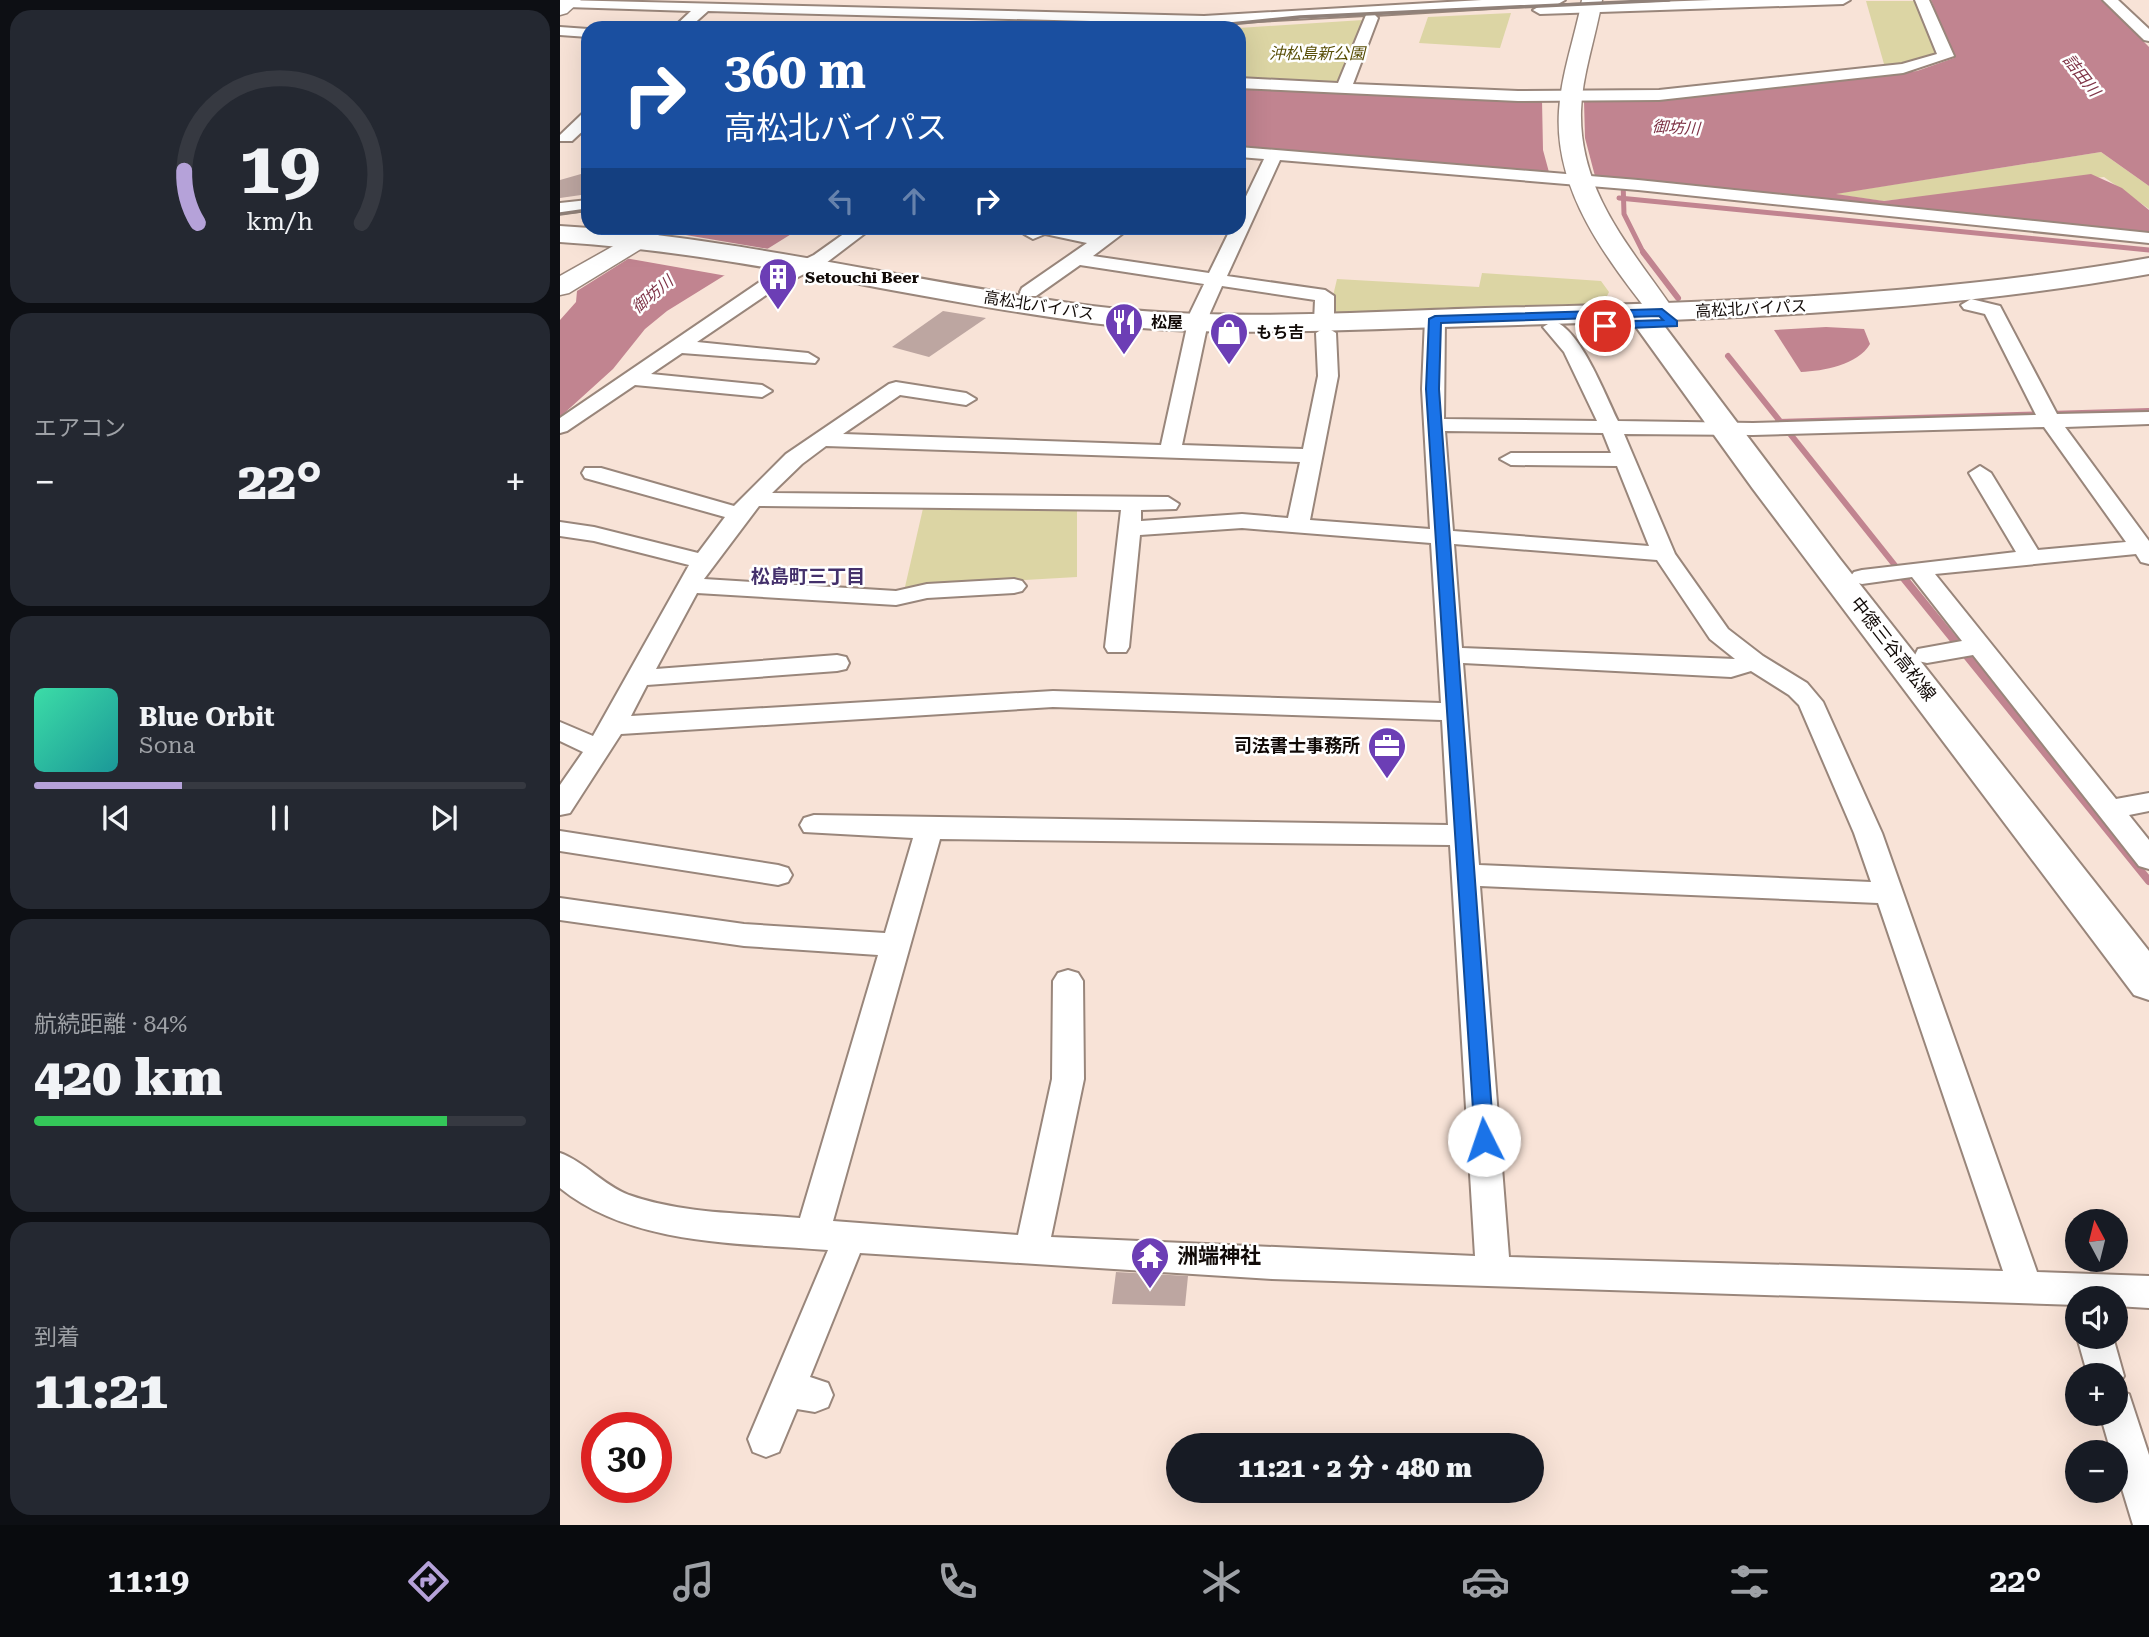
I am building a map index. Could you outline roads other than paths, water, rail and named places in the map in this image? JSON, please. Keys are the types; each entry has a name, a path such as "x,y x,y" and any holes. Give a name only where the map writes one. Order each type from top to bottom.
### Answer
{"main road":[{"name":"高松北バイパス","path":"560,234 644,241 1118,329 1325,328 1858,315 1970,305 2147,271"},
{"name":"高松北バイパス","path":"560,243 644,241"},
{"name":"高松北バイパス","path":"1435,325 1553,327 1905,299 2147,271"},
{"name":"中徳三谷高松線","path":"1656,318 1762,428 1834,576 1902,659 2149,983"},
{"name":"中徳三谷高松線","path":"1762,428 1775,464 1874,576 1937,653 2149,939"}],"street":[{"path":"896,21 915,0"},
{"path":"1057,21 1071,0"},
{"path":"1203,21 1213,0"},
{"path":"1236,21 1374,9 1843,0"},
{"path":"1246,82 1563,98 1659,95 1876,72 1926,63 1946,56 1922,0"},
{"path":"2110,0 2142,25 2149,37"},
{"path":"1579,3 1563,98 1579,180 1615,250 1656,318"},
{"path":"566,4 704,7 732,4 1041,21"},
{"path":"688,21 704,7"},
{"path":"1246,25 1374,9"},
{"path":"1344,87 1374,9"},
{"path":"560,31 581,32"},
{"path":"563,138 581,123"},
{"path":"563,138 581,139"},
{"path":"1246,153 1638,185 2149,238"},
{"path":"1246,216 1275,155"},
{"path":"560,208 581,206"},
{"path":"560,427 676,346 852,235"},
{"path":"1074,235 1102,241"},
{"path":"1029,292 1111,235"},
{"path":"1170,451 1197,330 1215,281 1237,235"},
{"path":"560,286 644,241"},
{"path":"1076,259 1325,296 1328,376 1298,525"},
{"path":"1970,305 1993,310 2046,414 2146,551"},
{"path":"1435,325 1432,389 1445,538 1493,1273"},
{"path":"1553,327 1555,333 1573,350 1611,427 1664,554 1719,634 1754,662 1798,689 1811,702 1868,833 2025,1286"},
{"path":"676,346 808,359"},
{"path":"629,378 762,391"},
{"path":"560,806 613,726 703,561 746,506 794,459 896,388 967,399"},
{"path":"1437,425 1762,428 2046,414 2149,418"},
{"path":"822,440 1314,456"},
{"path":"1521,456 1624,460"},
{"path":"593,473 746,506 1168,504"},
{"path":"1980,473 2031,558"},
{"path":"1117,647 1133,503"},
{"path":"1128,529 1242,521 1664,554"},
{"path":"560,529 594,534 703,561"},
{"path":"1874,576 2031,558 2146,551"},
{"path":"1917,569 2149,859"},
{"path":"689,585 896,598 928,591 1014,586"},
{"path":"1937,653 1978,646"},
{"path":"1452,655 1731,669 1754,662"},
{"path":"640,678 837,663"},
{"path":"613,726 1052,699 1456,712"},
{"path":"560,731 597,748"},
{"path":"2109,810 2149,802"},
{"path":"814,825 929,829 1464,835"},
{"path":"812,1234 929,829"},
{"path":"560,841 778,875"},
{"path":"1467,874 1889,893"},
{"path":"560,909 744,935 896,945"},
{"path":"1031,1251 1068,1079 1069,981"},
{"path":"560,1167 577,1185 621,1207 689,1222 812,1234 1136,1259 1493,1273 2025,1286 2065,1292"},
{"path":"766,1439 801,1393 850,1237"},
{"path":"2128,1293 2149,1292"},
{"path":"2122,1426 2149,1518"}],"water":[{"path":"1931,0 2103,0 2149,47 2149,186 2101,152 1836,194 1884,201 2091,174 2122,188 2149,210 2149,235 1246,150 1246,87 1516,102 1668,100 1917,71 1954,58"},
{"name":"御坊川","path":"666,235 790,235 667,311 645,329 613,369 560,417 560,320 576,302 577,291"},
{"path":"1826,327 1864,329 1870,344 1849,362 1801,372 1774,330"}],"waterway":[{"path":"1623,181 1624,198"},
{"path":"1619,198 1624,198"},
{"path":"1624,198 2149,250"},
{"path":"1624,198 1624,214 1643,252"},
{"path":"1643,252 1678,298"},
{"path":"1728,356 1781,422"},
{"path":"1781,422 2149,411"},
{"path":"1781,422 1905,578"},
{"path":"1903,577 2149,881"}],"railway":[{"path":"1246,22 1300,17 1669,0"},
{"path":"560,214 581,211"}],"place":[{"name":"Setouchi Beer","path":"778,311"},
{"name":"松屋","path":"1124,356"},
{"name":"もち吉","path":"1229,366"},
{"name":"司法書士事務所","path":"1387,780"},
{"name":"洲端神社","path":"1150,1290"}],"district":[{"name":"松島町三丁目","path":"808,576"}],"park label":[{"name":"沖松島新公園","path":"1317,53"}],"water label":[{"name":"詰田川","path":"2082,75"}]}
